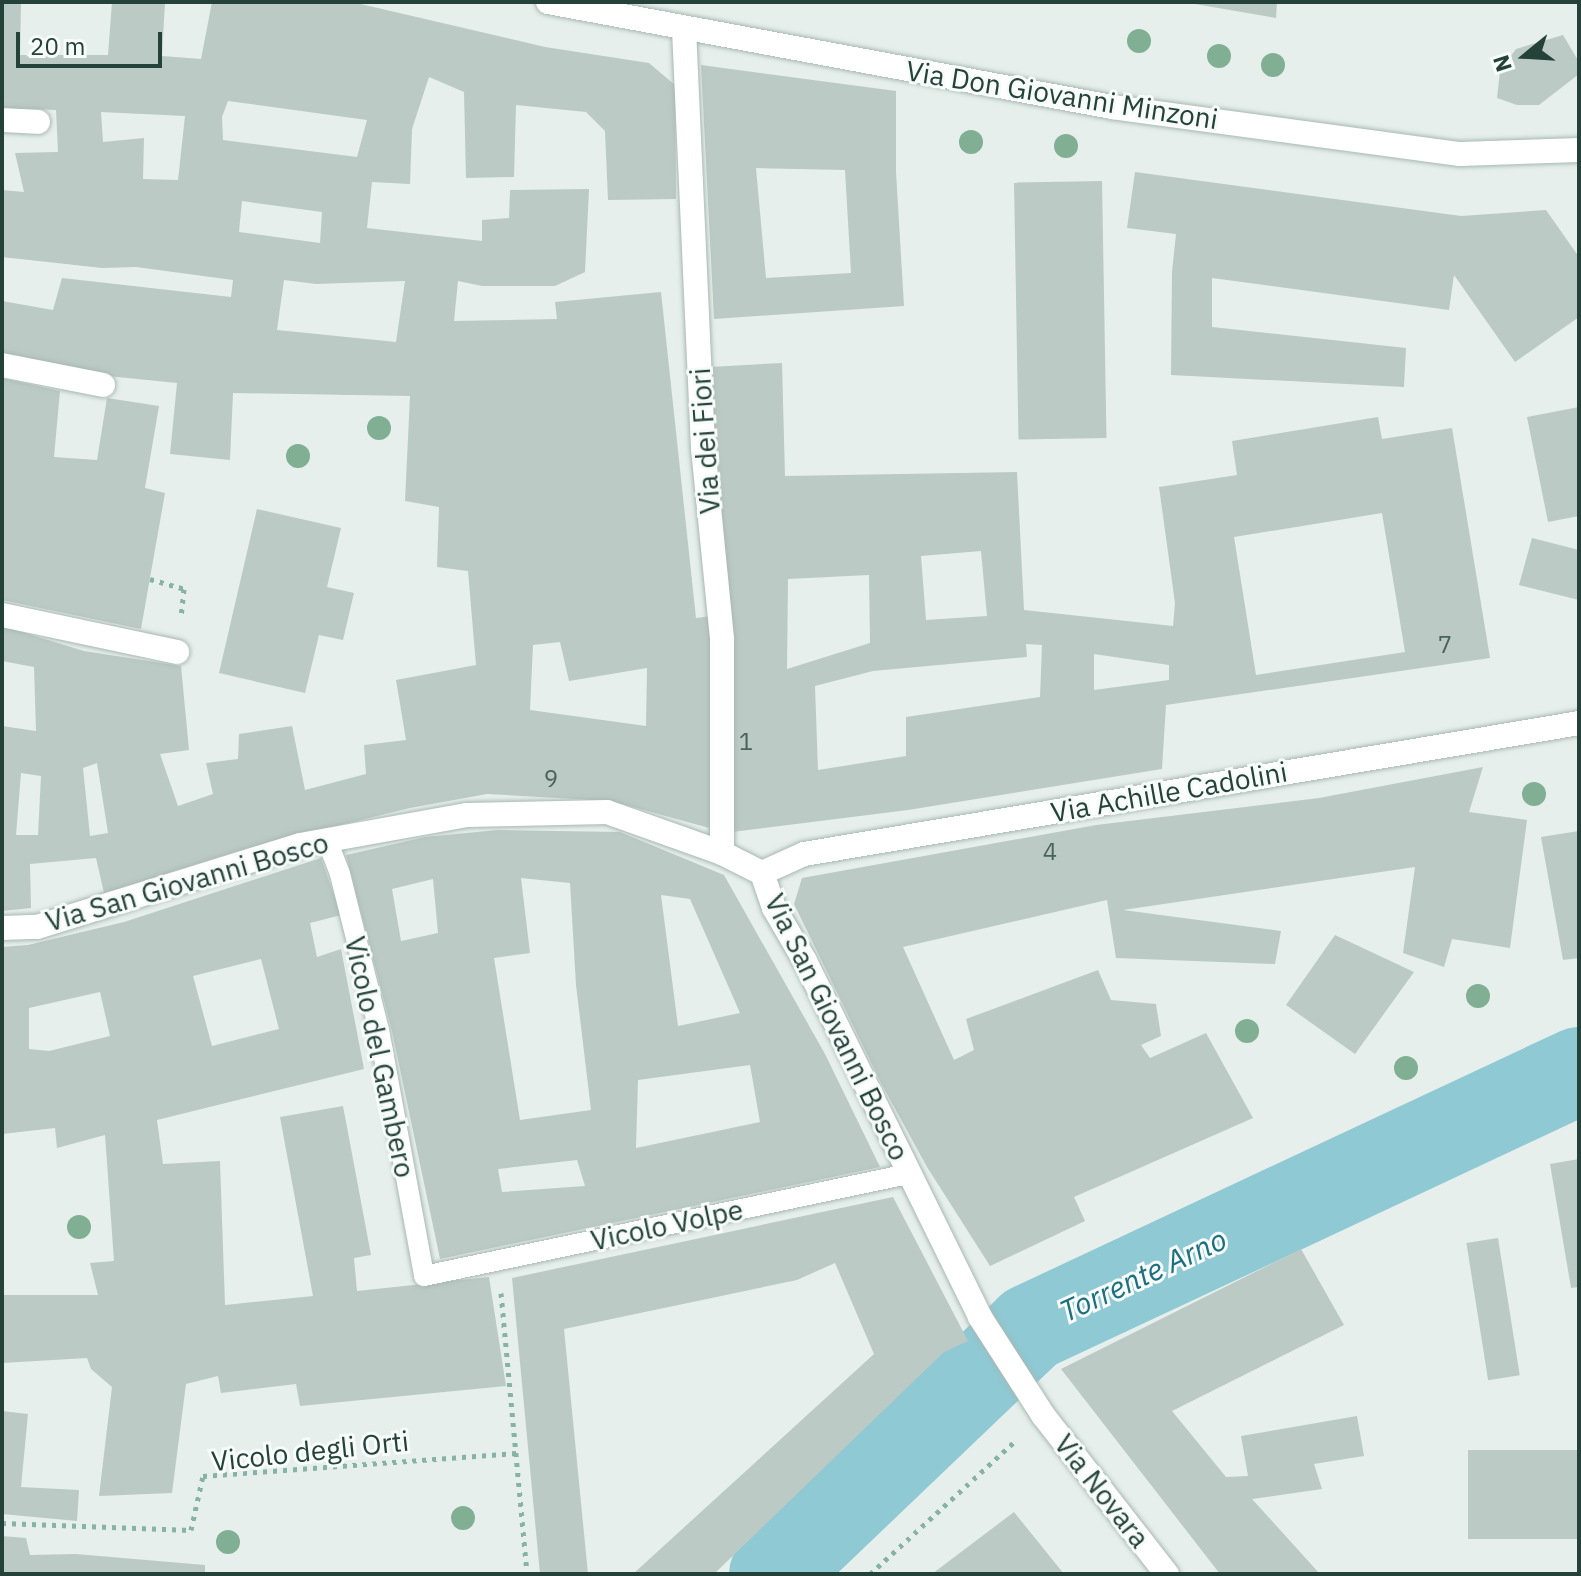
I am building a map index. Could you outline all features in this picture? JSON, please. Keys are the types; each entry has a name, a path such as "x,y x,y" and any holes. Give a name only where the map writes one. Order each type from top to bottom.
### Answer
{"street":[{"name":"Via Don Giovanni Minzoni","path":"548,2 1112,107 1460,154 1579,150"},
{"name":"Via dei Fiori","path":"684,29 703,448 722,640 722,853"},
{"path":"2,120 38,122"},
{"path":"2,365 103,385"},
{"path":"2,615 177,652"},
{"name":"Via Achille Cadolini","path":"762,873 804,854 1579,723"},
{"name":"Via San Giovanni Bosco","path":"2,928 37,927 300,845 467,815 607,812 722,853 762,873 774,908 805,961 980,1317 1041,1412"},
{"name":"Via Novara","path":"1041,1412 1167,1574"}],"lane":[{"name":"Vicolo del Gambero","path":"327,840 340,874 379,1030 424,1276"},
{"name":"Vicolo Volpe","path":"424,1276 909,1174"}],"path":[{"path":"150,579 184,589 177,652"},
{"path":"498,1260 527,1574"},
{"path":"870,1574 1041,1412"},
{"name":"Vicolo degli Orti","path":"2,1523 191,1530 203,1476 516,1453"}],"building":[{"path":"2,2 21,2 20,55 108,55 112,2 165,2 162,56 201,59 212,2 352,2 545,47 649,63 675,85 676,199 608,200 605,131 586,112 516,105 514,177 466,178 464,92 429,77 412,129 410,184 372,182 367,228 482,241 482,220 509,218 510,190 589,189 585,272 555,286 482,286 458,281 454,321 557,319 555,302 661,292 696,618 711,616 713,829 611,801 487,794 410,808 254,846 104,893 96,858 30,864 31,908 2,911 2,726 36,731 34,667 2,661 2,626 84,651 181,666 189,750 160,754 178,806 213,794 206,763 238,759 239,734 292,726 305,790 366,774 364,745 406,740 396,680 476,665 468,571 437,567 439,507 405,501 410,396 233,393 230,460 170,454 177,383 68,372 2,356 2,301 53,310 62,278 231,297 233,280 136,267 102,268 2,257 2,190 24,192 15,153 58,152 56,110 2,108","holes":["228,101 367,120 357,157 223,140 222,117","101,112 185,116 178,180 143,179 144,138 103,142","242,201 322,212 320,243 239,232","284,280 316,284 405,281 396,342 277,330","560,642 569,681 647,668 646,726 530,710 533,645","97,763 108,833 90,836 83,768","21,773 41,776 38,835 16,835"]},
{"path":"1277,2 1276,18 1195,4"},
{"path":"1563,35 1579,62 1579,74 1539,105 1517,105 1497,98 1500,71 1516,49"},
{"path":"701,65 896,91 896,172 904,306 714,319","holes":["756,168 845,170 851,273 766,278"]},
{"path":"1135,172 1461,216 1546,210 1579,257 1579,317 1515,362 1454,275 1449,310 1212,278 1212,327 1406,348 1404,387 1171,375 1172,272 1176,234 1127,228"},
{"path":"1102,181 1106,438 1018,439 1014,183"},
{"path":"782,363 785,476 1017,472 1024,610 1173,626 1175,603 1159,487 1237,475 1232,441 1378,417 1382,439 1452,428 1490,658 1166,705 1162,769 908,810 732,832 732,691 724,536 710,367","holes":["1382,513 1405,652 1256,675 1234,537","981,551 987,616 926,620 921,556","869,575 870,643 787,669 788,579","1026,644 1042,645 1040,697 906,717 906,756 818,770 815,686 873,671 1027,657","1094,654 1169,665 1169,680 1094,690"]},
{"path":"2,378 60,391 54,457 97,460 107,398 159,406 145,488 165,493 141,629 2,600"},
{"path":"1579,407 1579,516 1548,522 1527,417"},
{"path":"257,509 341,528 327,587 354,593 343,640 319,635 305,693 219,673"},
{"path":"1532,538 1579,550 1579,600 1519,585"},
{"path":"1483,767 1469,812 1527,820 1510,948 1452,939 1444,967 1403,953 1415,867 1123,910 1281,931 1275,964 1116,958 1107,900 903,947 954,1060 974,1050 966,1019 1098,970 1111,1000 1156,1004 1161,1036 1141,1045 1150,1058 1206,1033 1253,1118 1074,1197 1085,1221 990,1266 927,1167 881,1083 794,904 802,878 1096,825 1319,798"},
{"path":"498,830 620,832 724,875 825,1054 880,1167 440,1259 392,1031 346,855 425,837","holes":["521,878 570,883 576,985 591,1110 520,1120 494,958 530,953","433,879 438,933 401,941 392,889","661,895 690,899 740,1013 678,1026","750,1065 760,1122 636,1148 638,1080","577,1160 585,1186 502,1192 498,1169"]},
{"path":"1579,831 1579,958 1563,960 1541,837"},
{"path":"321,858 341,915 310,923 317,957 341,949 364,1069 157,1120 163,1164 220,1161 225,1305 313,1296 280,1117 343,1106 371,1255 354,1258 357,1291 489,1277 506,1386 300,1406 296,1384 221,1393 218,1376 186,1384 172,1493 99,1496 112,1387 91,1369 87,1358 2,1363 2,1295 98,1295 90,1263 114,1261 105,1135 57,1148 55,1128 2,1134 2,947 28,945 124,922","holes":["261,959 279,1029 212,1046 193,976","100,992 110,1036 49,1051 29,1049 29,1008"]},
{"path":"1335,935 1414,972 1355,1054 1286,1005"},
{"path":"1579,1159 1579,1287 1571,1288 1550,1164"},
{"path":"893,1197 968,1341 944,1352 714,1574 633,1574 874,1354 835,1263 797,1280 564,1329 588,1574 540,1574 512,1278"},
{"path":"1498,1238 1520,1375 1488,1380 1466,1243"},
{"path":"1301,1249 1344,1325 1172,1411 1226,1477 1248,1476 1241,1436 1357,1416 1364,1456 1314,1464 1322,1489 1252,1499 1320,1574 1220,1574 1061,1369"},
{"path":"2,1411 28,1414 21,1487 79,1490 77,1521 2,1514"},
{"path":"1468,1450 1579,1450 1579,1539 1468,1539"},
{"path":"1014,1512 1064,1574 932,1574"},
{"path":"2,1536 26,1538 30,1555 76,1554 205,1565 205,1574 2,1574"}],"waterway":[{"name":"Torrente Arno","path":"773,1574 1030,1328 1579,1071"}]}
